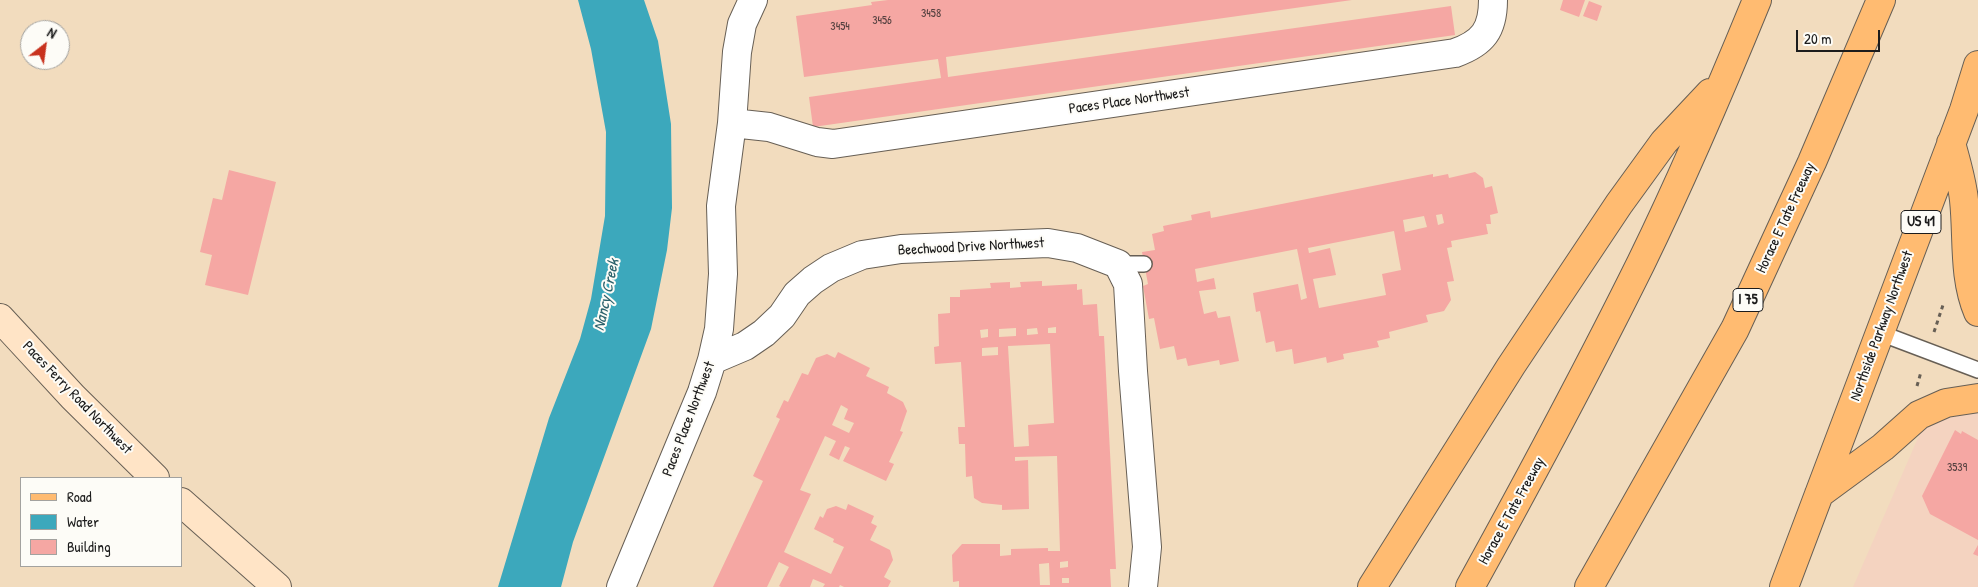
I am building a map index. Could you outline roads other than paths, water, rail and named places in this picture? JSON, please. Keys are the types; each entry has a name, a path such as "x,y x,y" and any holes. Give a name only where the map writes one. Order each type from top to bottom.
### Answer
{"main road":[{"name":"Horace E Tate Freeway","path":"1470,587 1550,443 1642,261 1726,76 1757,0"},
{"name":"Horace E Tate Freeway","path":"1589,587 1735,329 1812,162 1881,0"},
{"name":"Northside Parkway Northwest","path":"1784,587 1964,110 1978,65"},
{"path":"1372,587 1511,366 1619,204 1664,142 1726,76"},
{"path":"1951,142 1964,199 1968,270 1973,301 1978,312"},
{"path":"1819,494 1883,447 1919,415 1946,403 1978,398"}],"street":[{"name":"Paces Place Northwest","path":"621,587 702,392 719,329 723,274 721,206 732,123 737,52 742,24 753,0"},
{"name":"Paces Place Northwest","path":"732,123 768,127 817,142 833,144 1455,53 1468,49 1480,41 1493,14 1492,0"},
{"name":"Beechwood Drive Northwest","path":"712,360 745,346 764,333 782,316 797,294 813,280 832,268 862,255 901,249 1048,242 1077,248 1131,264 1128,284 1147,547 1143,587"},
{"name":"Paces Ferry Road Northwest","path":"0,318 73,397 154,477"},
{"path":"182,503 277,587"}],"lane":[{"path":"1880,333 1978,370"}],"water":[{"name":"Nancy Creek","path":"578,0 644,0 658,41 671,124 672,208 667,250 651,329 573,542 561,587 498,587 549,418 580,339 591,299 605,216 606,132 591,49"}]}
